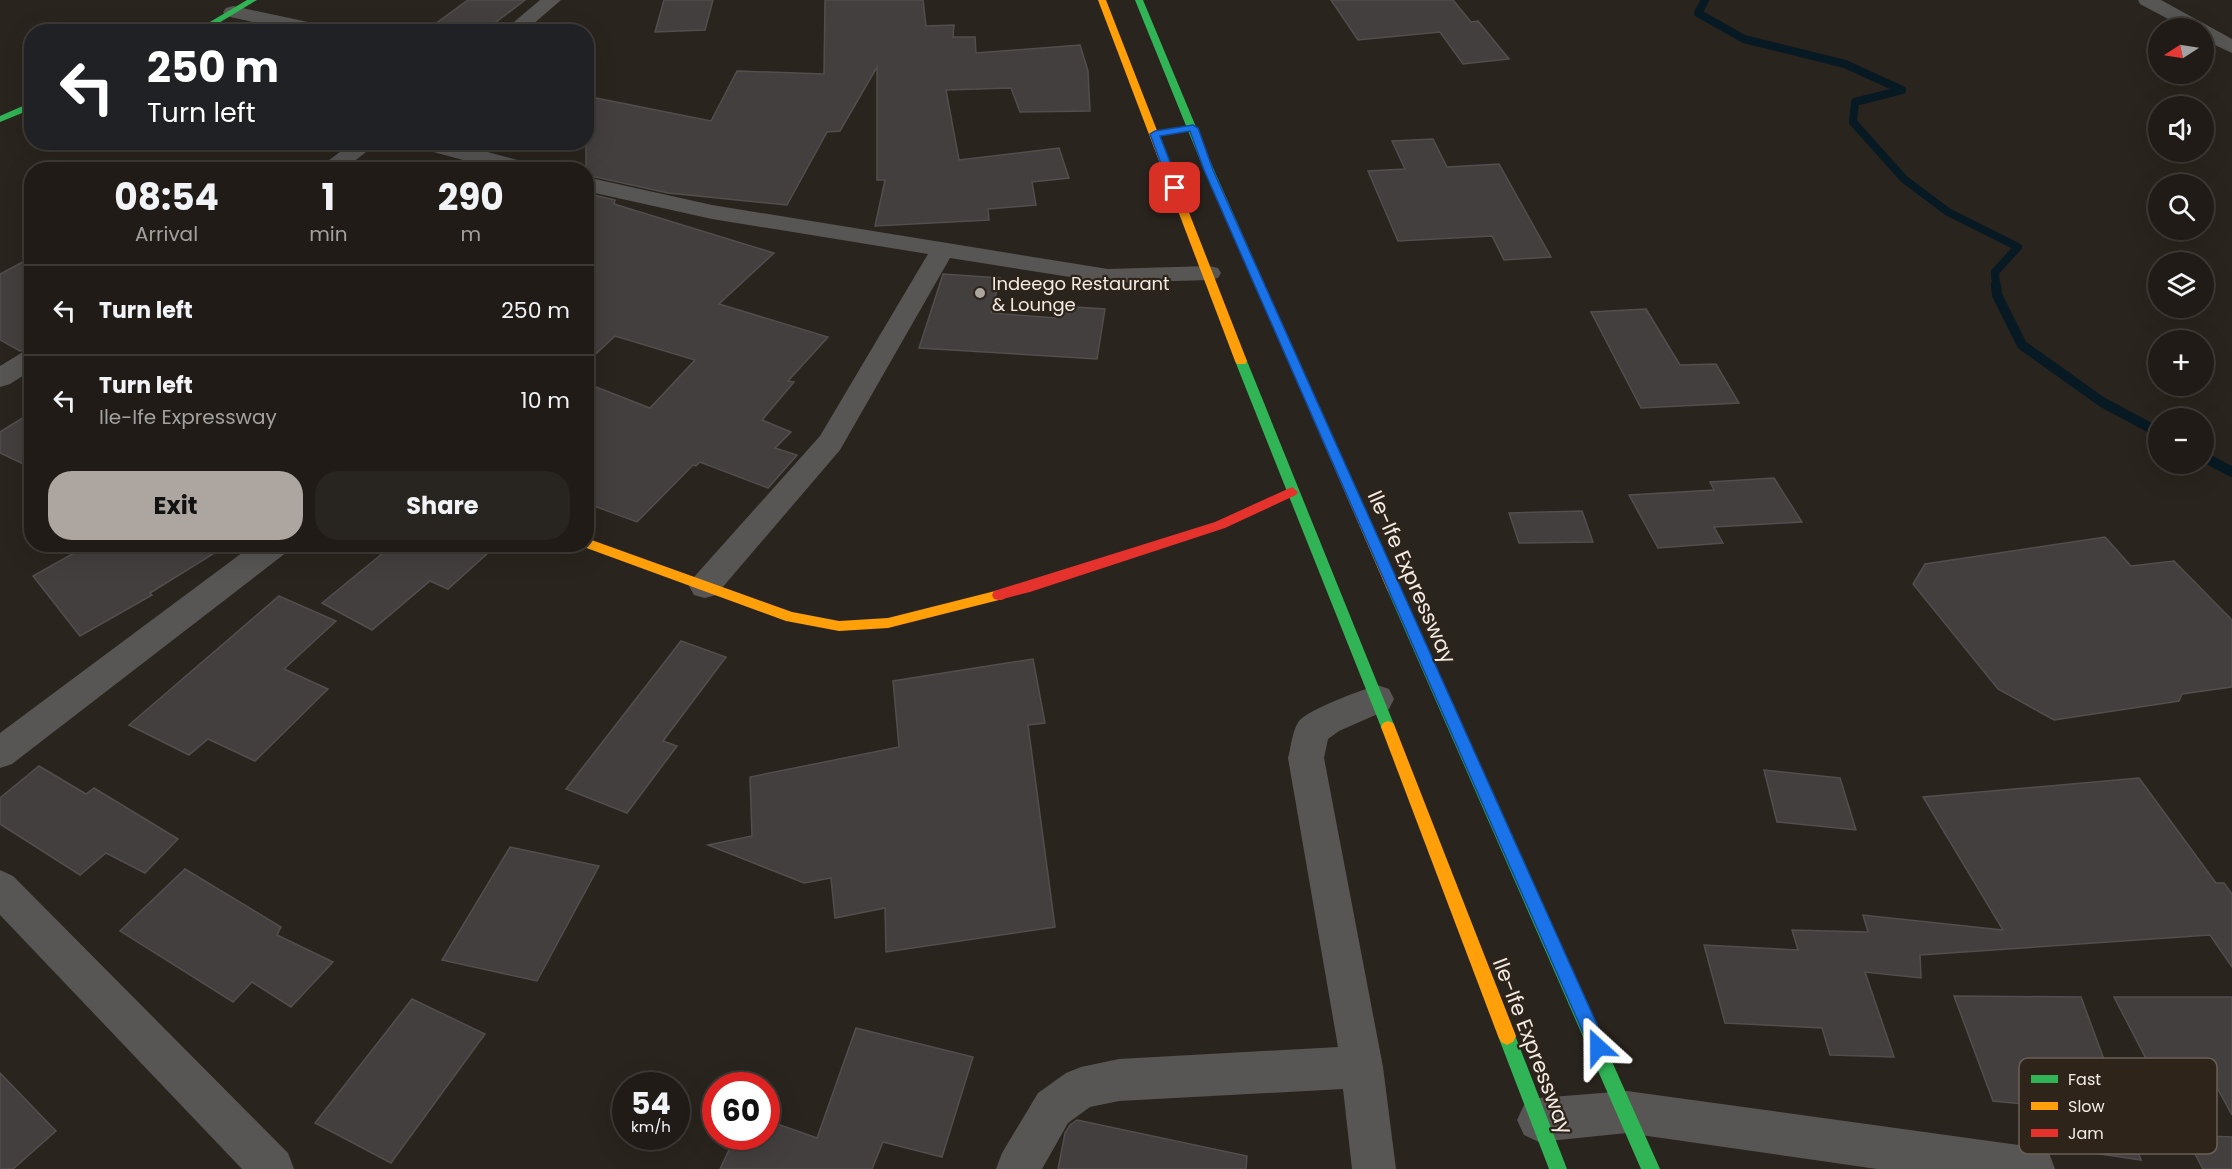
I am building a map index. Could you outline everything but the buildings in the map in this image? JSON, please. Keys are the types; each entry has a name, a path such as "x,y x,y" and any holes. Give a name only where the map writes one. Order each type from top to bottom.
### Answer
{"main road":[{"path":"211,24 253,0"},
{"name":"Ile-Ife Expressway","path":"1102,0 1164,132 1209,273 1292,492 1377,699 1557,1169"},
{"name":"Ile-Ife Expressway","path":"1139,0 1209,170 1651,1169"},
{"path":"0,119 24,108"},
{"path":"1164,132 1193,128"},
{"path":"594,546 791,617 839,626 888,623 1041,583 1220,525 1292,492"}],"street":[{"path":"521,24 552,0"},
{"path":"2147,0 2180,18"},
{"path":"233,12 289,24"},
{"path":"2214,37 2232,47"},
{"path":"339,162 356,150"},
{"path":"453,150 498,162"},
{"path":"594,186 712,212 942,251 1108,276 1209,273"},
{"path":"705,586 830,443 942,251"},
{"path":"0,378 24,363"},
{"path":"0,753 265,552"},
{"path":"1374,1169 1362,1067 1306,758 1312,731 1377,699"},
{"path":"0,888 272,1169"},
{"path":"1018,1169 1053,1108 1081,1088 1119,1080 1362,1067"},
{"path":"1539,1120 1627,1112 2033,1169"}],"waterway":[{"path":"1705,0 1698,13 1744,39 1845,64 1902,90 1855,102 1853,122 1904,179 1948,212 2018,247 1995,272 1996,286"},
{"path":"1996,285 1997,295 2022,345 2102,402 2148,427"},
{"path":"2214,462 2232,472"}],"traffic: fast":[{"path":"211,24 253,0"},
{"path":"1139,0 1209,170 1267,301"},
{"path":"0,119 24,108"},
{"path":"1241,361 1388,727"},
{"path":"1393,587 1651,1169"},
{"path":"1507,1036 1558,1169"}],"traffic: slow":[{"path":"1102,0 1241,361"},
{"path":"1267,301 1393,587"},
{"path":"594,546 791,617 839,626 888,623 999,595"},
{"path":"1388,727 1507,1036"}],"traffic: jam":[{"path":"999,595 1220,525 1292,492"}],"place":[{"name":"Indeego Restaurant & Lounge","path":"980,293"}],"route":[{"path":"1175,188 1155,134 1193,128 1209,170 1598,1047"}]}
